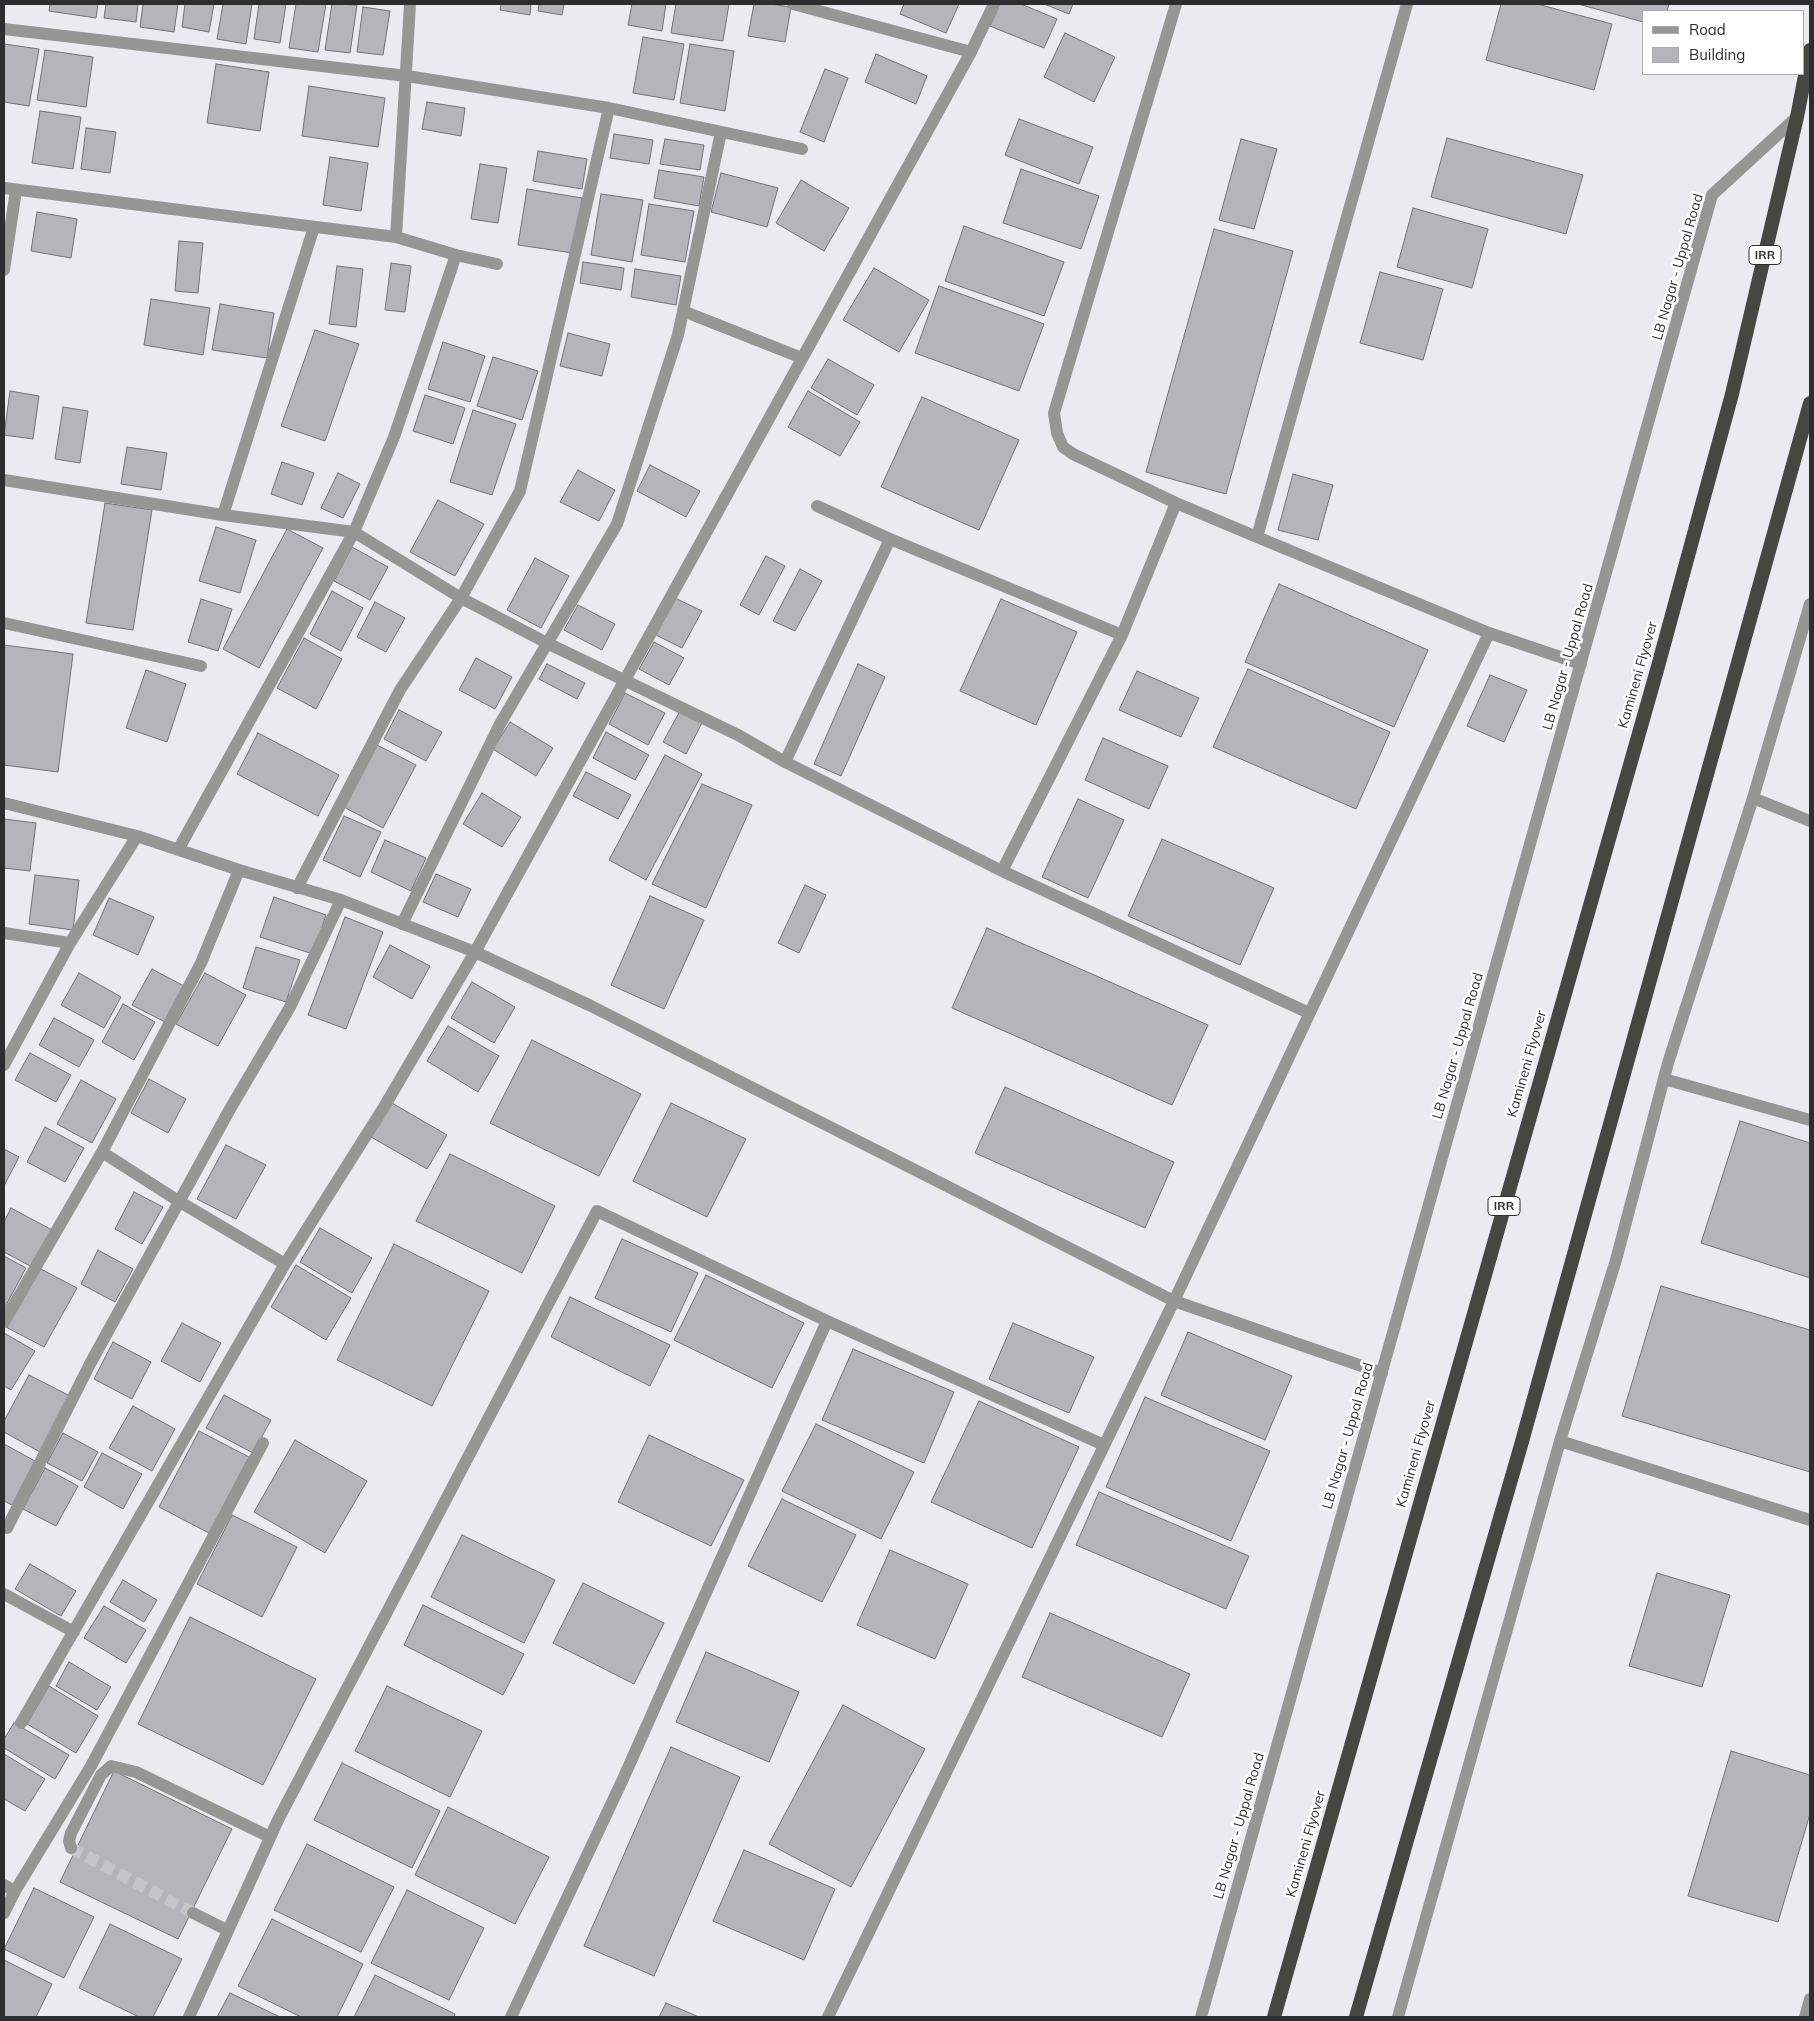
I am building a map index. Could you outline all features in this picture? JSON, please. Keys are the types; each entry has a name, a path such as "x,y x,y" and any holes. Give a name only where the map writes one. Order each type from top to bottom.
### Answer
{"highway":[{"name":"IRR","path":"1797,117 1810,50"},
{"name":"Kamineni Flyover","path":"1274,2017 1657,670 1732,394 1797,117"},
{"path":"1356,2017 1521,1445 1810,403"}],"street":[{"path":"396,237 410,4"},
{"path":"792,4 972,52"},
{"path":"22,1723 285,1264 384,1107 475,952 972,52 994,4"},
{"path":"1176,4 1054,413 1057,432 1063,447 1073,454 1176,503 1257,537 1489,633 1581,664"},
{"path":"1257,537 1407,4"},
{"path":"4,29 407,76 609,108 802,150"},
{"path":"296,888 400,690 461,598 520,491 609,108"},
{"name":"LB Nagar - Uppal Road","path":"1201,2017 1712,195 1797,117"},
{"path":"402,924 500,724 617,524 678,335 721,132"},
{"path":"4,270 10,189 396,237 456,255 497,264"},
{"path":"223,514 314,227"},
{"path":"178,850 354,532 394,437 456,255"},
{"path":"683,311 802,358"},
{"path":"4,480 354,532 461,598 547,643 738,735 785,762 1002,871 1309,1013"},
{"path":"1002,871 1122,635 1176,503"},
{"path":"817,506 890,539 1122,635"},
{"path":"785,762 890,539"},
{"path":"1398,2017 1560,1441 1616,1260 1664,1079 1753,798 1810,604"},
{"path":"4,623 201,666"},
{"path":"828,2017 1174,1302 1489,633"},
{"path":"1753,798 1810,821"},
{"path":"4,803 137,836 296,888 341,900 475,952 589,1005 1174,1302 1382,1373"},
{"path":"4,1065 70,943 137,836"},
{"path":"4,1322 102,1152 201,963 239,870"},
{"path":"7,1528 90,1364 230,1109 290,1008 341,900"},
{"path":"4,933 70,943"},
{"path":"1664,1079 1810,1120"},
{"path":"102,1152 180,1202 285,1264"},
{"path":"189,2017 270,1837 597,1211 827,1321 1104,1445"},
{"path":"511,2017 624,1779 827,1321"},
{"path":"1560,1441 1810,1520"},
{"path":"4,1913 9,1888 91,1766 263,1443"},
{"path":"4,1594 74,1632"},
{"path":"71,1848 69,1841 71,1833 101,1774 111,1766 136,1772 270,1837"},
{"path":"193,1913 227,1930"},
{"path":"1805,2017 1810,1999"}],"building":[{"path":"50,4 98,4 96,18 49,11"},
{"path":"106,4 138,4 136,22 104,18"},
{"path":"143,4 178,4 174,32 140,27"},
{"path":"185,4 214,4 209,32 182,27"},
{"path":"223,4 252,4 246,44 217,39"},
{"path":"259,4 286,4 280,43 254,39"},
{"path":"296,4 326,4 318,52 289,48"},
{"path":"332,4 357,5 350,53 325,50"},
{"path":"501,4 531,4 530,15 500,10"},
{"path":"539,4 564,4 562,15 538,11"},
{"path":"632,4 666,4 662,31 628,25"},
{"path":"676,4 729,4 723,41 671,33"},
{"path":"754,4 791,7 785,42 748,36"},
{"path":"904,4 959,4 946,33 900,14"},
{"path":"1000,4 1021,4 1057,19 1044,48 990,26"},
{"path":"1044,4 1073,4 1069,14"},
{"path":"1501,4 1537,4 1612,24 1594,90 1486,60"},
{"path":"1578,4 1669,4 1667,10 1642,10 1642,22"},
{"path":"363,7 390,11 383,55 357,52"},
{"path":"1065,33 1115,57 1094,102 1044,77"},
{"path":"643,37 684,44 674,100 633,93"},
{"path":"4,44 39,49 29,106 4,102"},
{"path":"690,44 734,51 725,111 680,103"},
{"path":"45,50 93,57 86,107 37,100"},
{"path":"876,54 927,76 916,104 865,82"},
{"path":"216,64 269,72 260,131 207,123"},
{"path":"825,69 848,78 824,142 800,132"},
{"path":"309,86 385,98 378,147 302,136"},
{"path":"427,102 465,108 461,136 422,129"},
{"path":"40,111 81,117 73,169 32,163"},
{"path":"1019,119 1093,147 1079,184 1005,155"},
{"path":"86,128 116,132 110,173 81,169"},
{"path":"614,134 653,140 649,164 610,158"},
{"path":"1447,138 1583,175 1566,234 1431,197"},
{"path":"665,139 704,145 700,170 660,164"},
{"path":"1241,139 1277,149 1254,229 1219,220"},
{"path":"538,151 587,159 582,189 533,181"},
{"path":"330,157 368,163 361,211 323,205"},
{"path":"480,164 507,168 498,223 471,219"},
{"path":"1021,169 1099,196 1081,249 1003,223"},
{"path":"659,170 704,177 699,206 654,198"},
{"path":"721,173 778,188 767,227 711,212"},
{"path":"801,180 849,208 824,251 776,223"},
{"path":"527,189 582,198 573,253 518,245"},
{"path":"601,194 643,200 632,262 591,255"},
{"path":"649,204 694,211 685,262 641,255"},
{"path":"1413,208 1488,229 1472,288 1397,267"},
{"path":"37,212 77,219 71,258 31,251"},
{"path":"964,226 1064,262 1044,316 945,281"},
{"path":"1214,229 1293,251 1226,494 1146,472"},
{"path":"179,241 203,243 198,293 175,291"},
{"path":"583,262 624,268 621,290 580,283"},
{"path":"391,263 411,266 405,312 385,310"},
{"path":"337,266 363,269 356,327 329,324"},
{"path":"874,268 929,300 899,352 843,320"},
{"path":"635,269 681,276 676,305 631,297"},
{"path":"1380,272 1443,289 1423,360 1360,343"},
{"path":"939,286 1044,324 1019,391 915,353"},
{"path":"151,299 210,308 203,355 144,345"},
{"path":"220,304 274,313 267,358 212,350"},
{"path":"315,330 359,344 325,441 281,426"},
{"path":"568,333 610,344 602,376 560,366"},
{"path":"443,342 485,356 470,402 428,389"},
{"path":"493,357 538,371 522,420 477,406"},
{"path":"828,359 874,385 857,415 811,388"},
{"path":"10,391 39,396 33,439 4,435"},
{"path":"808,391 860,422 840,456 788,427"},
{"path":"425,395 465,408 453,444 413,431"},
{"path":"922,397 1019,440 979,530 881,487"},
{"path":"63,407 88,411 80,463 55,459"},
{"path":"473,410 516,424 492,495 450,482"},
{"path":"127,447 167,453 161,490 121,484"},
{"path":"282,462 314,473 302,505 271,494"},
{"path":"650,465 700,491 686,517 637,491"},
{"path":"578,470 615,490 599,521 560,502"},
{"path":"338,473 360,484 343,518 321,508"},
{"path":"1293,474 1333,485 1318,540 1278,530"},
{"path":"438,500 484,524 455,576 410,552"},
{"path":"105,503 152,510 133,630 86,623"},
{"path":"216,527 256,540 240,593 199,581"},
{"path":"287,529 323,548 259,668 223,649"},
{"path":"352,547 388,567 370,600 334,581"},
{"path":"766,556 785,566 759,615 740,605"},
{"path":"535,558 569,576 541,628 507,610"},
{"path":"800,569 822,581 795,631 773,621"},
{"path":"1279,584 1428,650 1394,727 1245,662"},
{"path":"332,591 363,608 341,651 310,634"},
{"path":"673,597 702,611 682,648 654,634"},
{"path":"201,599 232,609 218,651 188,642"},
{"path":"1001,599 1077,632 1036,725 960,691"},
{"path":"375,602 405,618 386,652 357,637"},
{"path":"578,605 615,624 602,650 564,630"},
{"path":"304,638 342,659 316,709 277,688"},
{"path":"654,642 684,658 669,685 639,669"},
{"path":"4,645 73,654 58,772 4,765"},
{"path":"476,658 512,677 495,709 459,690"},
{"path":"547,664 585,683 577,699 539,679"},
{"path":"858,664 885,677 841,776 814,764"},
{"path":"1248,669 1390,732 1356,809 1213,747"},
{"path":"146,670 186,684 167,742 126,728"},
{"path":"1137,671 1199,698 1181,737 1119,710"},
{"path":"1490,675 1527,690 1504,742 1467,726"},
{"path":"625,693 665,713 648,745 609,724"},
{"path":"681,709 703,721 686,754 663,742"},
{"path":"399,710 442,732 426,761 384,739"},
{"path":"510,722 553,748 536,776 493,749"},
{"path":"606,732 649,755 635,780 593,758"},
{"path":"258,733 339,775 318,816 237,774"},
{"path":"1103,738 1168,766 1149,809 1085,780"},
{"path":"377,745 416,765 383,828 344,807"},
{"path":"665,755 702,774 646,880 609,860"},
{"path":"586,772 631,795 618,819 573,796"},
{"path":"702,784 752,805 706,908 652,884"},
{"path":"482,793 521,817 502,847 463,824"},
{"path":"1078,799 1124,820 1088,898 1042,877"},
{"path":"344,816 381,832 360,877 323,860"},
{"path":"4,819 36,823 30,871 4,868"},
{"path":"1162,839 1274,888 1240,965 1128,916"},
{"path":"385,840 426,858 411,891 371,872"},
{"path":"436,874 471,889 458,917 423,902"},
{"path":"35,875 79,880 73,930 29,924"},
{"path":"805,885 826,895 799,953 778,943"},
{"path":"650,896 704,920 664,1009 611,985"},
{"path":"274,897 326,915 313,954 260,937"},
{"path":"109,898 154,917 138,955 93,935"},
{"path":"345,917 383,932 346,1029 308,1015"},
{"path":"987,928 1208,1025 1172,1105 952,1008"},
{"path":"390,945 430,966 412,999 373,977"},
{"path":"256,947 300,960 286,1002 243,988"},
{"path":"152,969 184,986 165,1022 132,1005"},
{"path":"79,973 121,997 104,1028 61,1005"},
{"path":"205,973 246,995 218,1046 176,1024"},
{"path":"472,982 515,1007 494,1043 451,1018"},
{"path":"123,1004 155,1022 134,1060 102,1042"},
{"path":"54,1018 94,1040 79,1067 39,1045"},
{"path":"448,1026 499,1056 478,1092 427,1061"},
{"path":"532,1040 641,1094 599,1176 490,1123"},
{"path":"30,1053 71,1075 56,1102 15,1080"},
{"path":"149,1079 186,1099 168,1133 131,1113"},
{"path":"81,1080 116,1099 92,1143 57,1124"},
{"path":"1005,1087 1174,1162 1145,1228 975,1153"},
{"path":"392,1103 447,1135 427,1169 371,1137"},
{"path":"671,1103 746,1139 707,1217 633,1181"},
{"path":"1740,1121 1810,1143 1810,1278 1701,1243"},
{"path":"45,1127 84,1148 65,1182 27,1162"},
{"path":"226,1145 266,1165 236,1219 197,1199"},
{"path":"4,1149 19,1157 4,1186"},
{"path":"450,1154 555,1206 522,1273 416,1221"},
{"path":"134,1192 163,1207 142,1244 115,1229"},
{"path":"11,1208 52,1230 32,1267 4,1252 4,1222"},
{"path":"320,1228 372,1258 352,1293 300,1262"},
{"path":"622,1239 698,1273 671,1332 595,1298"},
{"path":"394,1244 489,1291 432,1406 337,1360"},
{"path":"98,1250 133,1269 115,1302 81,1284"},
{"path":"4,1256 26,1268 4,1309"},
{"path":"296,1265 351,1298 326,1340 271,1307"},
{"path":"39,1268 77,1288 44,1347 6,1327"},
{"path":"706,1275 804,1323 772,1388 674,1340"},
{"path":"1661,1286 1810,1330 1810,1472 1622,1416"},
{"path":"570,1297 670,1345 650,1386 551,1337"},
{"path":"182,1323 221,1343 200,1382 161,1361"},
{"path":"1013,1323 1094,1357 1069,1413 989,1379"},
{"path":"1188,1332 1292,1376 1265,1440 1161,1395"},
{"path":"4,1333 35,1351 11,1390 4,1386"},
{"path":"113,1342 151,1362 132,1399 94,1379"},
{"path":"853,1349 954,1392 924,1463 822,1420"},
{"path":"29,1375 70,1396 40,1452 4,1432 4,1421"},
{"path":"224,1395 271,1420 253,1453 206,1428"},
{"path":"1145,1397 1270,1451 1231,1541 1106,1487"},
{"path":"979,1401 1079,1447 1032,1548 931,1502"},
{"path":"133,1406 175,1429 152,1471 109,1448"},
{"path":"816,1424 914,1472 881,1539 782,1491"},
{"path":"199,1431 249,1457 209,1533 159,1507"},
{"path":"63,1433 98,1452 82,1481 47,1463"},
{"path":"649,1435 744,1480 711,1546 618,1502"},
{"path":"295,1440 367,1481 325,1553 254,1512"},
{"path":"4,1444 35,1461 12,1505 4,1501"},
{"path":"102,1453 142,1474 123,1509 84,1487"},
{"path":"45,1468 78,1486 56,1526 23,1509"},
{"path":"1099,1492 1249,1556 1226,1609 1076,1545"},
{"path":"782,1499 856,1535 822,1602 748,1566"},
{"path":"232,1515 297,1547 262,1617 197,1584"},
{"path":"462,1535 555,1580 524,1643 431,1597"},
{"path":"890,1550 968,1584 935,1659 857,1625"},
{"path":"30,1564 76,1591 61,1616 15,1589"},
{"path":"1657,1573 1730,1595 1702,1687 1629,1666"},
{"path":"123,1580 157,1600 144,1622 110,1602"},
{"path":"583,1583 664,1623 634,1684 553,1643"},
{"path":"423,1605 524,1654 503,1695 404,1645"},
{"path":"104,1606 146,1630 126,1663 84,1638"},
{"path":"1050,1613 1190,1674 1162,1737 1022,1677"},
{"path":"190,1617 316,1679 263,1785 138,1724"},
{"path":"706,1652 799,1692 769,1762 676,1722"},
{"path":"69,1662 111,1687 97,1710 56,1686"},
{"path":"49,1686 98,1716 76,1753 27,1724"},
{"path":"387,1686 482,1731 450,1797 355,1751"},
{"path":"843,1705 925,1749 851,1887 769,1844"},
{"path":"14,1723 69,1755 55,1779 4,1748 4,1739"},
{"path":"671,1747 740,1777 654,1976 584,1946"},
{"path":"1731,1751 1810,1775 1810,1814 1778,1922 1688,1896"},
{"path":"4,1754 45,1779 25,1811 4,1799"},
{"path":"342,1763 440,1811 412,1868 314,1820"},
{"path":"114,1771 232,1829 178,1939 60,1882"},
{"path":"448,1807 549,1857 515,1924 415,1875"},
{"path":"307,1844 394,1887 361,1952 274,1910"},
{"path":"744,1850 835,1889 804,1960 713,1921"},
{"path":"34,1888 94,1917 64,1978 4,1949"},
{"path":"407,1890 484,1928 449,2000 371,1963"},
{"path":"272,1919 363,1964 337,2017 301,2017 238,1986"},
{"path":"110,1924 182,1959 153,2017 139,2017 79,1988"},
{"path":"4,1960 52,1984 36,2017 4,2017"},
{"path":"375,1975 455,2014 454,2017 354,2017"},
{"path":"230,1993 280,2017 217,2017"},
{"path":"666,2003 699,2017 659,2017"}],"tunnel":[{"path":"71,1848 193,1913"}]}
